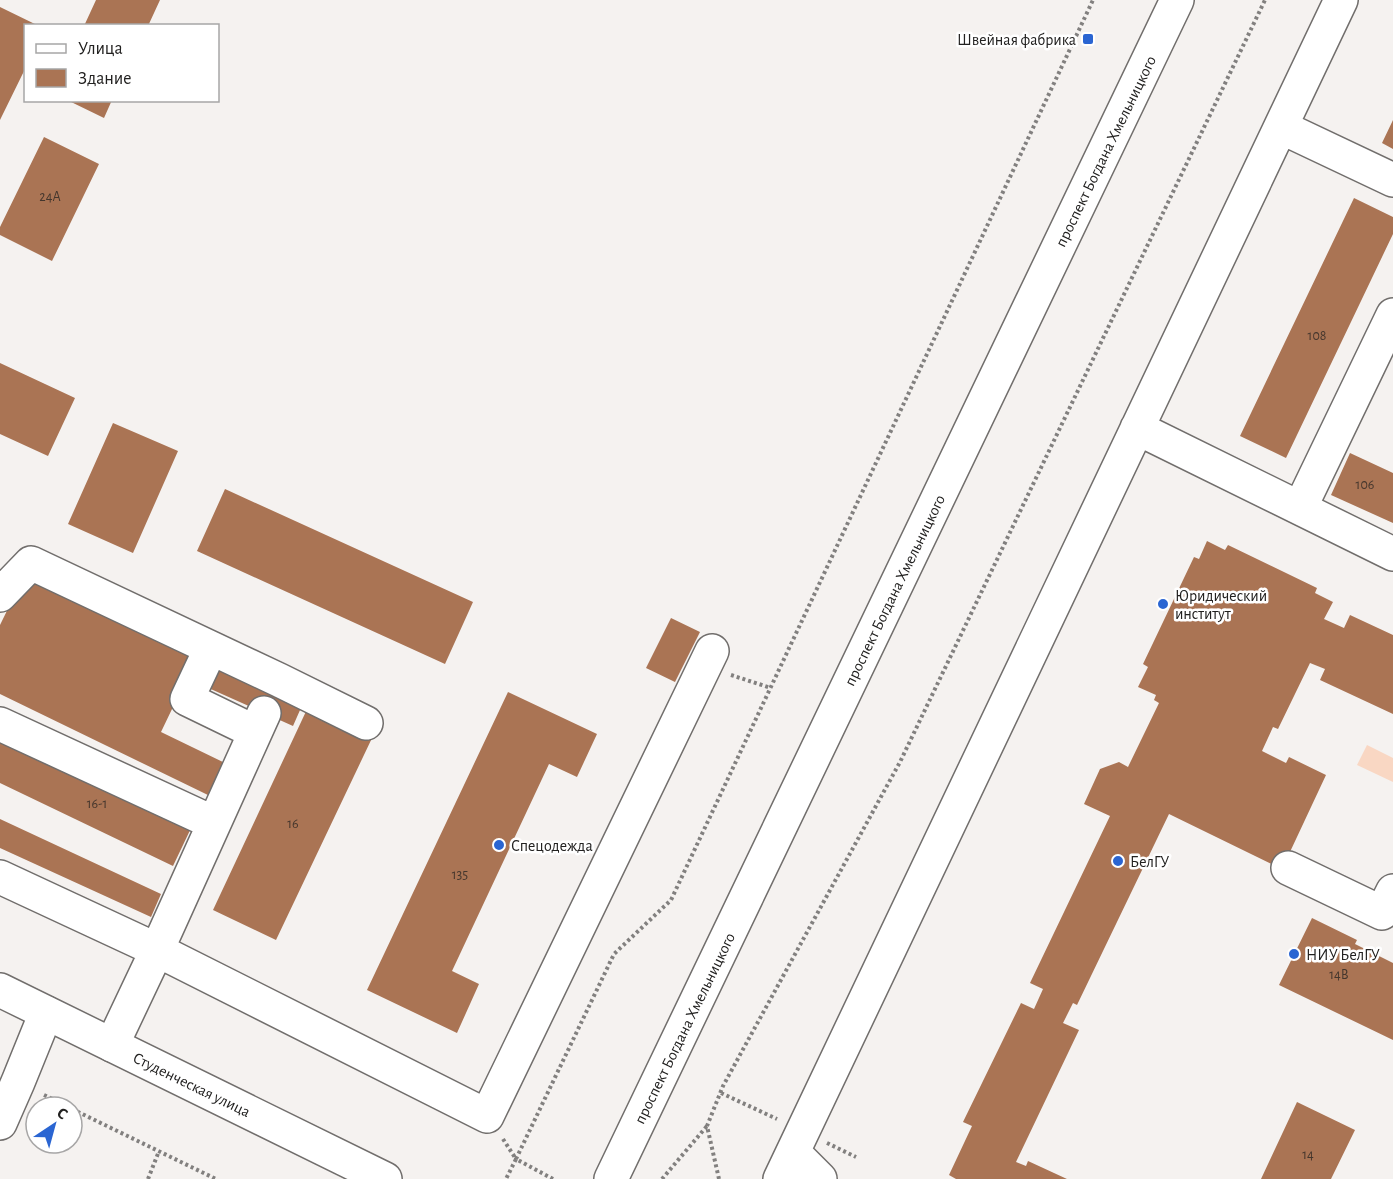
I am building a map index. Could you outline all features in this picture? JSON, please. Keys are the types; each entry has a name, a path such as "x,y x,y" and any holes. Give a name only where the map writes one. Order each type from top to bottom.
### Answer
{"main road":[{"name":"проспект Богдана Хмельницкого","path":"611,1179 1177,0"},
{"path":"820,1179 786,1165 1341,0"},
{"path":"1281,127 1393,180"},
{"path":"1300,508 1393,315"},
{"path":"1137,428 1393,554"},
{"path":"0,595 31,563 211,648 268,703"},
{"path":"211,648 187,699 268,703 366,723"},
{"path":"0,878 157,950 487,1116 708,659"},
{"path":"112,1045 268,703"},
{"path":"0,724 214,823"},
{"path":"1288,868 1382,913 1393,891"},
{"name":"Студенческая улица","path":"0,990 385,1179"},
{"path":"0,1123 46,1013"}],"path":[{"path":"506,1179 614,954 671,900 1093,0"},
{"path":"662,1179 707,1125 723,1086 900,762 1265,0"},
{"path":"708,659 771,688"},
{"path":"84,1115 216,1179"},
{"path":"487,1116 516,1159 553,1179"},
{"path":"707,1125 719,1179"},
{"path":"148,1179 159,1151"}],"shaded area":[{"path":"1367,745 1393,758 1393,782 1357,765"}],"building":[{"path":"96,0 160,0 149,24 85,24"},
{"path":"0,7 35,24 24,24 24,71 0,120"},
{"path":"71,102 111,102 104,118"},
{"path":"1393,120 1393,149 1382,143"},
{"path":"44,137 99,164 52,261 0,235 0,227"},
{"path":"1354,198 1393,217 1393,234 1286,458 1240,436"},
{"path":"0,363 75,398 48,456 0,434"},
{"path":"113,423 178,451 133,553 68,524"},
{"path":"1350,453 1393,473 1393,523 1331,495"},
{"path":"225,489 473,602 445,664 197,551"},
{"name":"БелГУ","path":"1207,541 1225,550 1228,545 1317,588 1315,593 1333,602 1324,619 1344,628 1350,615 1393,635 1393,714 1320,680 1325,669 1310,663 1278,729 1273,727 1262,751 1286,763 1289,757 1326,775 1282,869 1169,814 1077,1005 1073,1003 1063,1023 1079,1030 1016,1162 1026,1166 1028,1161 1067,1179 956,1179 949,1175 972,1126 963,1122 1021,1003 1034,1009 1043,989 1030,983 1110,816 1084,804 1100,769 1119,762 1128,767 1159,703 1154,700 1156,695 1138,687 1148,667 1143,664 1194,557 1199,559"},
{"path":"24,576 196,659 161,732 225,763 210,796 0,694 0,625"},
{"path":"671,618 700,632 675,682 646,668"},
{"path":"215,661 304,701 293,726 204,686"},
{"path":"508,692 597,734 577,777 549,764 452,971 479,984 457,1033 367,990"},
{"path":"309,705 373,736 276,940 213,910"},
{"path":"0,731 193,824 173,866 0,783"},
{"path":"0,819 161,894 151,917 0,848"},
{"path":"1312,918 1357,940 1355,944 1393,963 1393,1040 1279,985"},
{"path":"1297,1102 1355,1130 1331,1179 1261,1179"}],"place":[{"name":"Швейная фабрика","path":"1088,39"},
{"name":"Юридический институт","path":"1163,604"},
{"name":"Спецодежда","path":"499,845"},
{"name":"БелГУ","path":"1118,861"},
{"name":"НИУ БелГУ","path":"1294,954"}]}
